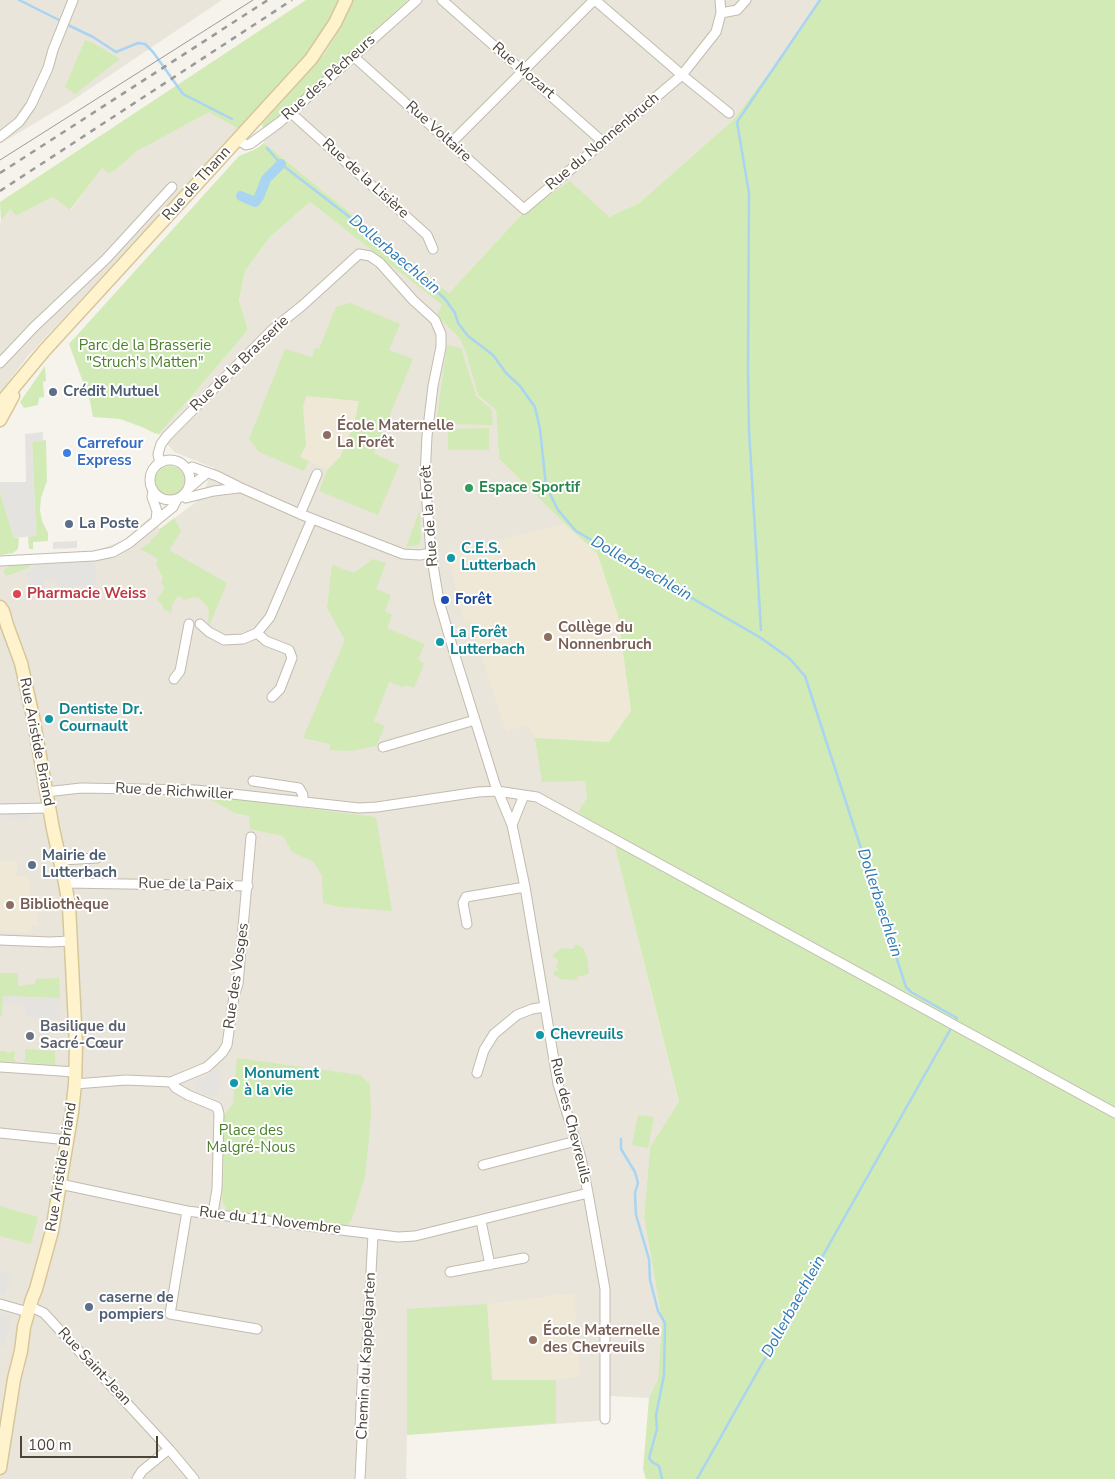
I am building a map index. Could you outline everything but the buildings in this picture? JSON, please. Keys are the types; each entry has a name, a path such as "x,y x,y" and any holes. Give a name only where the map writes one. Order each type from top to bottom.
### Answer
{"main road":[{"name":"Rue de Thann","path":"0,404 19,379 311,59 335,24 346,0"},
{"name":"Rue de Thann","path":"0,420 37,360"},
{"name":"Rue Aristide Briand","path":"0,607 4,612 3,623 21,664 33,717 49,808 66,883 76,1044 75,1078 68,1140 44,1261 24,1327 0,1468"}],"street":[{"path":"0,137 24,116 35,98 73,0"},
{"name":"Rue des Pêcheurs","path":"238,140 246,145 250,144 291,113 417,0"},
{"name":"Rue Mozart","path":"442,0 603,142"},
{"path":"451,144 595,0 682,75 730,113"},
{"path":"720,0 721,13 736,10 746,0"},
{"name":"Rue du Nonnenbruch","path":"524,209 682,75 716,32 721,13"},
{"name":"Rue Voltaire","path":"353,56 524,209"},
{"name":"Rue de la Lisière","path":"291,113 427,235 433,249"},
{"name":"Rue de Thann","path":"0,363 34,327 106,259 172,187"},
{"name":"Rue de la Brasserie","path":"160,463 158,454 161,444 167,436 272,330 360,254"},
{"name":"Rue de la Forêt","path":"360,254 370,256 380,263 413,300 436,320 441,334 441,347 433,386 426,453 425,478 431,553 439,601 497,791"},
{"path":"156,520 150,478 160,463 166,461 178,462 190,475 189,488"},
{"path":"187,470 192,467 207,472 300,514 403,554 420,555 431,553"},
{"path":"0,561 94,556 113,552 129,543 173,507 179,498 207,472"},
{"path":"300,514 318,474"},
{"path":"153,490 166,500 186,498 238,487"},
{"path":"200,624 209,632 224,640 243,639 257,633 270,617 312,519"},
{"path":"174,679 180,671 189,624"},
{"path":"257,633 266,641 289,650 292,658 280,689 272,697"},
{"path":"383,746 475,720"},
{"name":"Rue de Richwiller","path":"253,781 299,788 303,795 302,802"},
{"name":"Rue de Richwiller","path":"46,792 81,788 196,790 352,807 377,807 478,792 497,791 536,797 1115,1114"},
{"name":"Rue des Chevreuils","path":"497,791 512,825 525,887 558,1084 576,1142 588,1193 605,1289 605,1419"},
{"path":"512,825 524,794"},
{"path":"0,809 49,808"},
{"name":"Rue des Vosges","path":"171,1082 207,1067 222,1053 227,1045 234,996 238,984 251,837"},
{"path":"60,860 97,858"},
{"name":"Rue de la Paix","path":"66,883 248,886"},
{"path":"467,924 463,903 466,897 525,887"},
{"path":"0,940 71,942"},
{"path":"477,1073 484,1050 494,1034 516,1014 545,1007"},
{"path":"0,1067 75,1078 171,1082 176,1088 188,1095 216,1107 219,1114 217,1189 213,1213"},
{"path":"0,1133 68,1140"},
{"path":"484,1165 576,1142"},
{"name":"Rue du 11 Novembre","path":"60,1184 187,1211 398,1236 415,1236 588,1193"},
{"path":"187,1211 170,1314 257,1329"},
{"path":"481,1221 490,1264"},
{"name":"Chemin du Kappelgarten","path":"360,1479 363,1365 366,1349 373,1234"},
{"path":"450,1272 524,1258"},
{"name":"Rue Saint-Jean","path":"0,1304 44,1313 169,1449 194,1479"},
{"path":"137,1479 142,1472 169,1449"}],"shaded area":[{"path":"0,0 222,0 67,104 0,144"},
{"path":"408,0 820,0 804,26 733,120 639,203 609,217 522,214 449,293 264,143 264,132"},
{"path":"209,111 239,129 28,356 0,393 0,223 5,215 10,209 16,216 53,197 71,210 102,167 118,168 137,151"},
{"path":"310,202 443,305 437,315 460,339 466,352 478,395 496,410 499,459 597,553 585,781 587,798 612,835 679,1103 650,1147 644,1217 662,1320 658,1379 649,1398 610,1396 608,1420 407,1435 406,1479 0,1479 0,559 93,552 124,540 149,518 160,529 200,499 214,468 174,452 159,434 248,330 239,300 245,271 269,238"},
{"name":"École Maternelle La Forêt","path":"306,396 359,401 354,425 340,457 328,469 299,457 306,445 303,407"},
{"path":"43,432 43,441 32,442 36,536 14,538 0,491 0,482 26,482 25,434"},
{"name":"Collège du Nonnenbruch","path":"565,524 597,553 618,616 631,711 609,742 535,738 527,725 506,732 470,620 464,622 447,553"},
{"path":"77,541 77,548 53,549 53,542"},
{"path":"95,563 96,585 58,588 58,581 44,580 46,595 37,600 27,574 38,565"},
{"path":"4,812 30,814 30,820 7,819"},
{"path":"0,861 17,861 17,876 29,876 29,896 56,896 56,912 38,912 38,925 31,925 31,933 0,931"},
{"path":"3,996 60,998 59,1018 25,1017 25,1004 3,1003"},
{"path":"217,1068 221,1069 218,1095 202,1095 203,1092 196,1091 197,1078 204,1077"},
{"path":"0,1271 12,1275 5,1296 0,1294"},
{"name":"École Maternelle des Chevreuils","path":"574,1293 580,1376 556,1380 492,1380 487,1304"},
{"path":"0,1312 12,1316 4,1347 0,1345"}],"green space":[{"path":"306,0 338,0 327,24 308,52 239,129 209,112 137,151 118,168 109,173 102,168 70,210 53,197 16,216 10,209 1,221 0,202"},
{"path":"353,0 408,0 264,132 262,124 324,54 340,29"},
{"name":"Parc de la Brasserie \"Struch's Matten\"","path":"820,0 1115,0 1115,1479 646,1479 643,1470 649,1398 658,1379 662,1320 644,1217 650,1147 679,1102 612,835 578,812 587,798 585,781 542,782 535,738 609,742 631,711 618,616 597,553 499,459 496,410 478,395 460,339 437,315 442,305 310,202 269,238 245,271 239,300 248,330 159,434 120,419 93,417 90,401 69,344 239,156 256,149 264,143 449,293 522,214 570,181 609,217 639,203 733,120 804,26"},
{"path":"85,40 120,59 75,94 65,87"},
{"path":"350,303 400,324 389,350 413,359 374,453 399,465 378,515 319,491 328,469 340,457 354,425 359,401 306,396 303,407 306,445 300,457 309,461 304,471 259,452 249,439 285,349 312,357 315,348 319,349 336,307"},
{"path":"447,345 461,348 476,396 492,410 493,425 436,424"},
{"path":"45,366 44,397 39,398 38,405 24,408 20,402"},
{"path":"489,428 489,450 448,450 448,429"},
{"path":"46,440 47,481 41,498 40,510 42,521 48,533 48,541 33,542 33,549 29,549 28,537 36,535 32,441"},
{"path":"170,466 181,470 185,481 181,492 170,496 159,492 155,481 159,470"},
{"path":"0,491 14,538 19,538 18,549 13,553 0,555"},
{"path":"420,510 421,538 419,545 406,547"},
{"path":"174,518 181,531 169,550 227,583 210,624 208,623 209,612 207,606 199,598 192,597 184,600 180,596 177,597 172,605 171,613 164,609 157,600 165,587 161,583 163,577 156,565 158,559 140,549 151,542 150,540 157,535 160,529"},
{"path":"373,559 386,563 376,589 391,595 385,611 392,615 387,628 425,644 418,659 424,664 414,688 406,685 403,687 389,682 374,721 385,726 376,746 350,751 330,750 330,744 303,738 345,640 327,608 332,565 354,573"},
{"path":"28,564 29,568 6,576 3,570 13,565"},
{"path":"202,795 376,817 392,911 340,907 323,903 322,876 314,862 292,852 283,836 250,829 249,816 235,813"},
{"path":"576,944 583,948 587,957 589,973 578,976 578,979 561,979 554,975 554,972 559,970 556,967 558,960 552,956 561,948 573,949"},
{"path":"0,973 18,973 18,986 35,984 36,979 59,978 60,998 3,996 2,1015 0,1016"},
{"path":"25,1049 55,1051 55,1065 23,1062 25,1060"},
{"path":"0,1051 8,1053 15,1051 14,1059 16,1062 0,1061"},
{"name":"Place des Malgré-Nous","path":"237,1058 360,1075 370,1084 371,1117 365,1177 352,1219 346,1226 228,1212 222,1200 224,1162 223,1116 233,1104"},
{"path":"638,1115 654,1117 648,1148 632,1145"},
{"path":"0,1206 38,1217 31,1244 0,1236"},
{"path":"487,1304 492,1380 556,1380 556,1423 407,1435 407,1309"}],"waterway":[{"name":"Dollerbaechlein","path":"19,0 61,21"},
{"path":"761,630 749,430 749,193 737,122 820,0"},
{"name":"Dollerbaechlein","path":"66,24 93,37 116,52 138,43 145,44 153,52 183,94 232,119"},
{"name":"Dollerbaechlein","path":"267,148 281,164 387,246 445,299 455,313 458,323 468,336 493,355 506,373 520,386 535,407 540,429 546,486 558,510 576,531 761,638 789,658 805,676 906,987 911,992 957,1018 955,1021"},
{"path":"241,196 255,202 266,179 281,164"},
{"name":"Dollerbaechlein","path":"697,1479 950,1030"},
{"path":"621,1139 621,1149 635,1172 638,1183 635,1193 636,1215 649,1259 650,1280 658,1311 665,1323 664,1375 656,1415 657,1429 649,1458 659,1466 662,1479"}],"tram line":[{"path":"0,160 253,0"}],"railway":[{"path":"0,173 268,0"},
{"path":"0,191 292,0"}],"place":[{"name":"Crédit Mutuel","path":"53,392"},
{"name":"École Maternelle La Forêt","path":"327,435"},
{"name":"Carrefour Express","path":"67,453"},
{"name":"Espace Sportif","path":"469,488"},
{"name":"La Poste","path":"69,524"},
{"name":"C.E.S. Lutterbach","path":"451,558"},
{"name":"Pharmacie Weiss","path":"17,594"},
{"name":"Forêt","path":"445,600"},
{"name":"Collège du Nonnenbruch","path":"548,637"},
{"name":"La Forêt Lutterbach","path":"440,642"},
{"name":"Dentiste Dr. Cournault","path":"49,719"},
{"name":"Mairie de Lutterbach","path":"32,865"},
{"name":"Bibliothèque","path":"10,905"},
{"name":"Chevreuils","path":"540,1035"},
{"name":"Basilique du Sacré-Cœur","path":"30,1036"},
{"name":"Monument à la vie","path":"234,1083"},
{"name":"caserne de pompiers","path":"89,1307"},
{"name":"École Maternelle des Chevreuils","path":"533,1340"}]}
